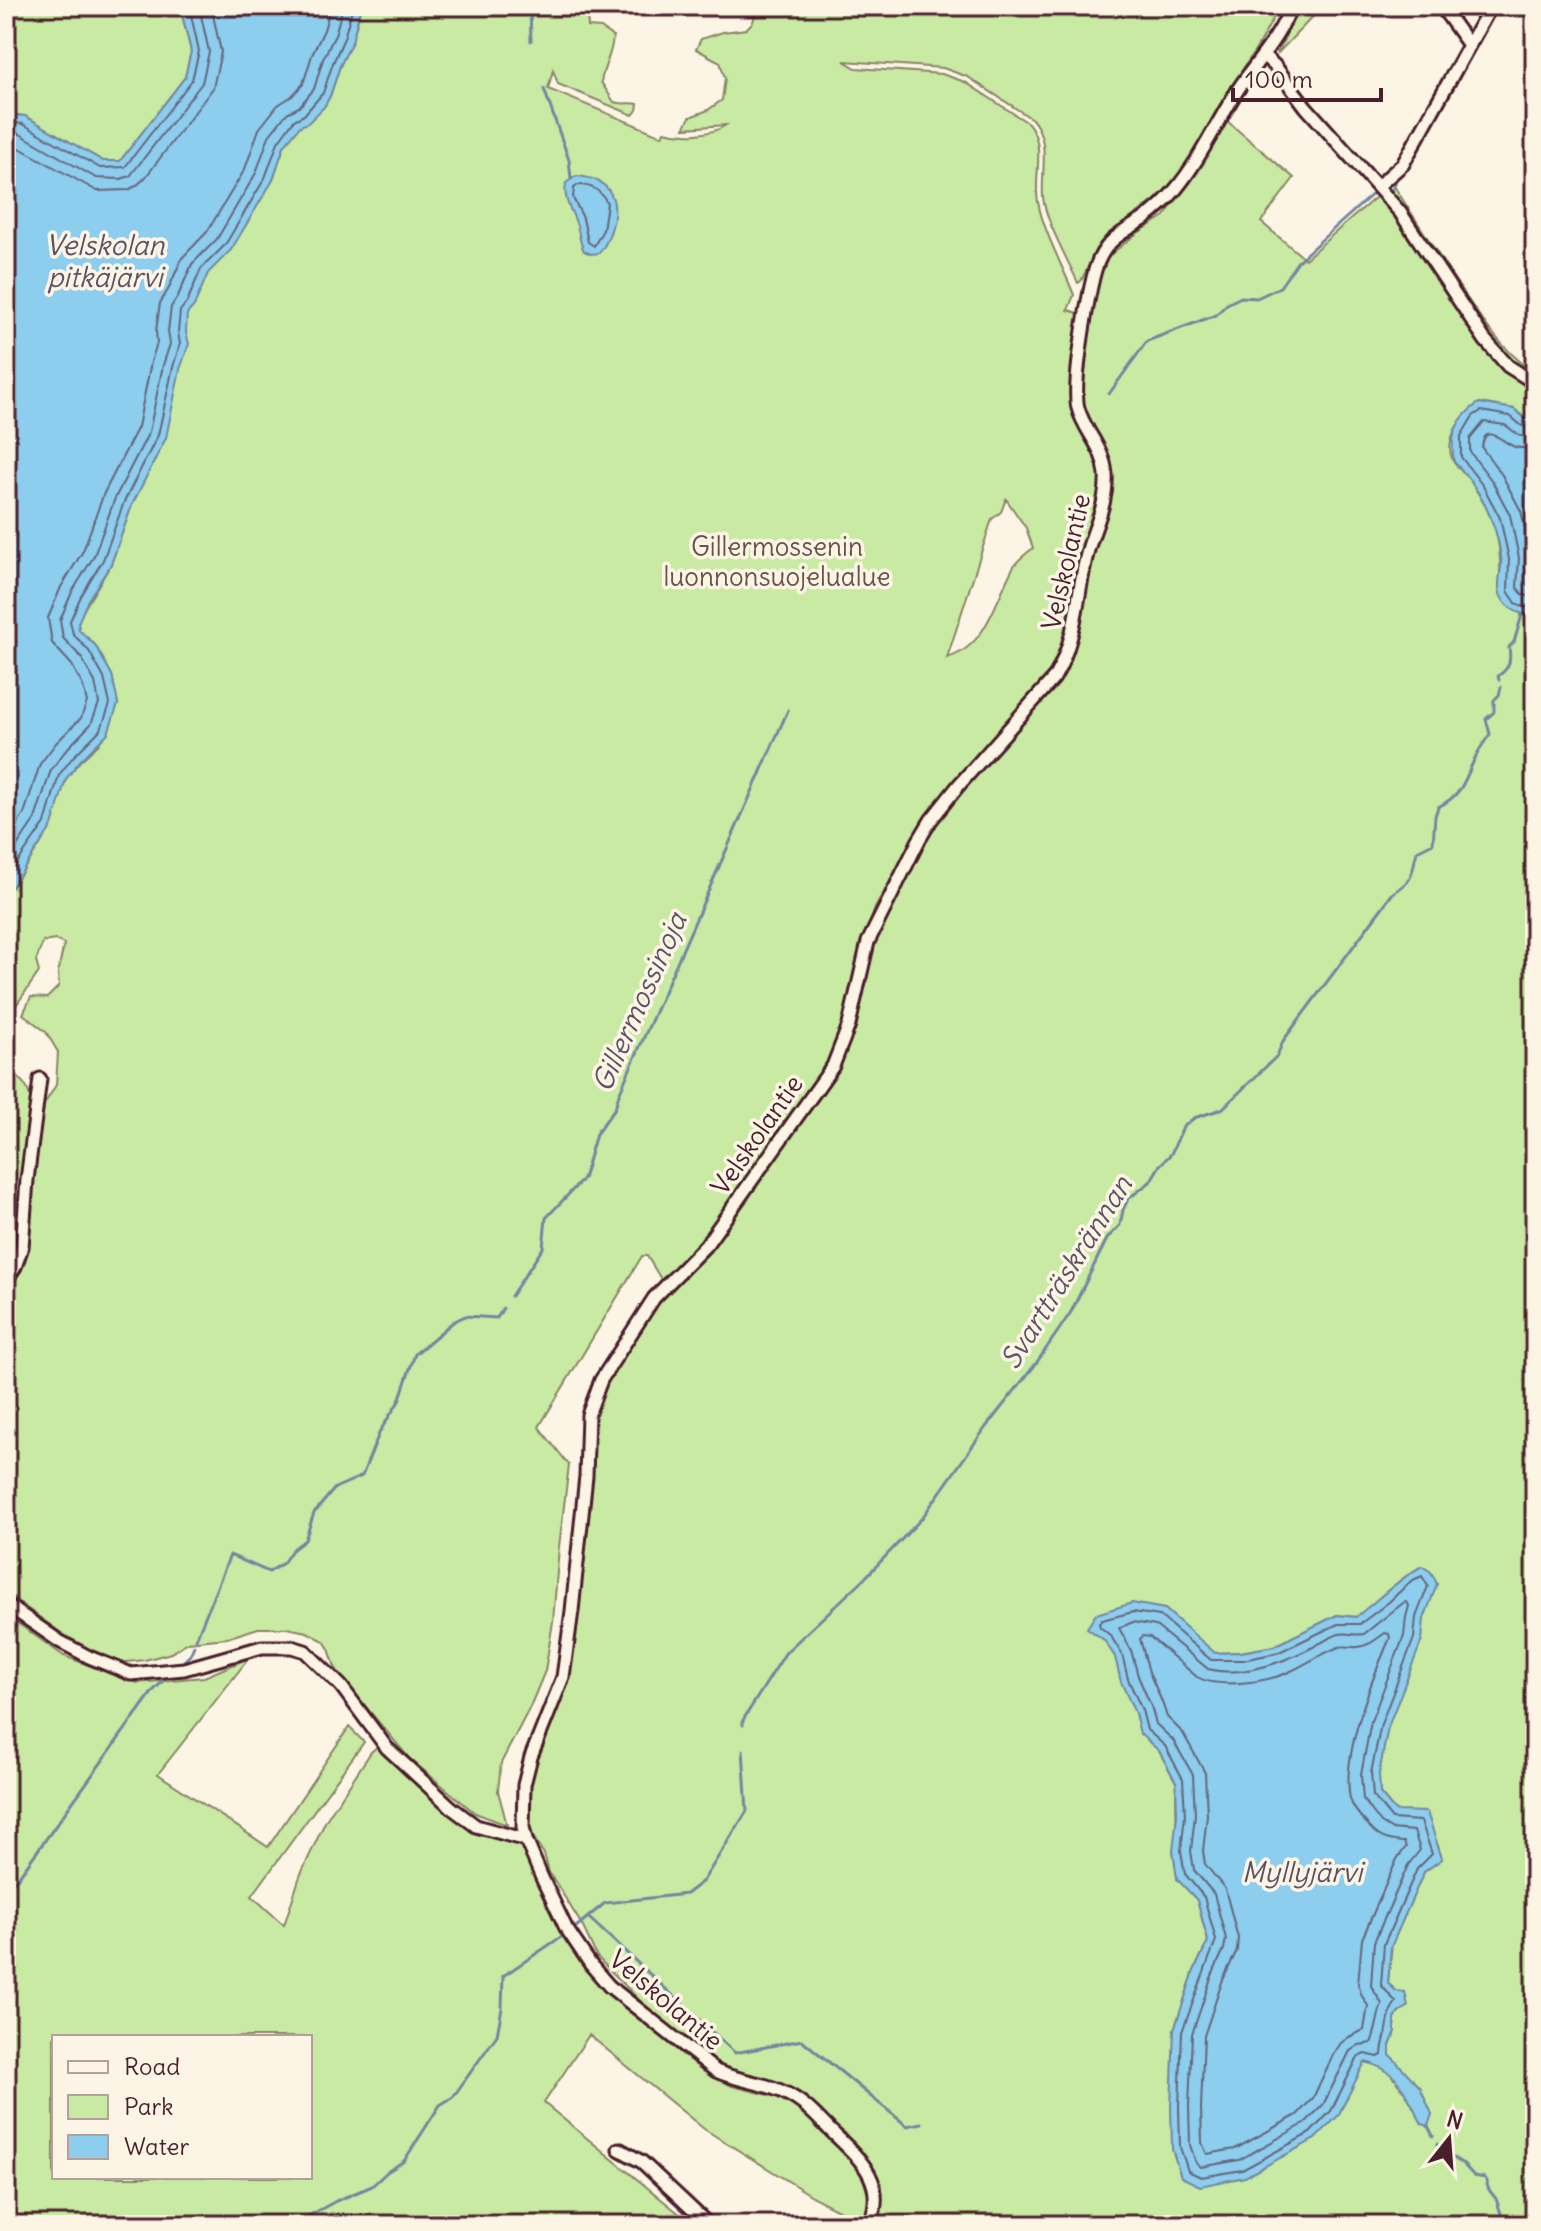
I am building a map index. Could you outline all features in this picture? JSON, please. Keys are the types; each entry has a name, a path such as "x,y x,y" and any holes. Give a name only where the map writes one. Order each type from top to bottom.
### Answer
{"street":[{"name":"Velskolantie","path":"869,2225 876,2195 867,2169 855,2154 796,2098 772,2087 734,2079 716,2071 609,1986 566,1928 526,1840 522,1809 524,1785 531,1757 563,1677 586,1476 586,1430 595,1393 654,1298 706,1245 833,1066 849,1025 868,942 931,820 1054,678 1062,664 1075,624 1086,561 1106,489 1103,456 1082,417 1077,399 1095,270 1112,240 1146,218 1174,191 1286,19 1291,6"},
{"path":"1441,6 1469,45"},
{"path":"1379,185 1403,164 1491,6"},
{"path":"1263,55 1306,107 1379,185 1485,340 1508,366 1535,383"},
{"path":"6,1280 15,1267 22,1247 40,1079"},
{"path":"6,1604 59,1641 131,1674 184,1669 262,1647 292,1647 305,1651 341,1686 387,1748 452,1808 476,1826 526,1840"},
{"path":"619,2149 642,2162 709,2225"}],"green space":[{"path":"6,6 180,6 191,52 185,77 120,161 103,161 25,116 6,114"},
{"name":"Gillermossenin luonnonsuojelualue","path":"360,6 578,6 587,14 588,27 601,28 613,37 601,82 614,102 638,104 637,110 633,115 558,84 553,70 548,89 662,136 664,131 696,134 726,125 684,128 690,117 722,100 725,78 720,62 696,49 701,39 746,29 753,22 756,11 752,6 1280,6 1219,106 1205,136 1169,190 1107,235 1078,283 1045,206 1043,146 1032,119 968,77 943,68 844,61 856,68 942,74 965,82 1028,123 1034,132 1038,151 1038,202 1074,295 1068,310 1082,314 1073,405 1099,458 1102,476 1098,507 1060,658 1046,680 927,815 875,908 863,941 840,1035 826,1068 700,1244 662,1281 647,1256 642,1256 539,1427 569,1465 545,1671 501,1763 498,1791 507,1825 475,1813 409,1758 349,1687 335,1667 324,1641 307,1632 258,1628 227,1638 188,1642 171,1653 145,1660 118,1663 85,1650 6,1593 6,1285 12,1278 40,1111 56,1085 58,1052 46,1032 23,1014 31,997 47,998 59,986 58,972 64,944 55,940 43,942 36,961 39,972 6,1020 6,896 41,843 66,779 99,744 118,704 112,675 95,645 79,630 78,623 111,564 132,505 189,301 281,156 284,146 300,126 324,107 356,27","holes":["1006,499 1026,528 1033,548 1014,566 981,632 961,652 947,658 992,519 1001,512"]},
{"path":"1323,6 1277,54 1298,8"},
{"path":"1227,121 1294,178 1261,222 1305,259 1392,183 1486,325 1521,363 1535,373 1535,419 1525,418 1514,409 1479,403 1456,428 1450,445 1453,461 1473,485 1494,524 1500,558 1499,592 1522,615 1535,615 1535,2225 876,2225 881,2196 872,2166 798,2094 773,2082 719,2067 652,2013 597,1957 530,1832 527,1809 535,1759 568,1679 577,1612 593,1416 606,1382 646,1318 670,1287 710,1248 837,1068 854,1027 873,944 923,843 962,789 1058,681 1073,653 1093,551 1112,489 1108,454 1086,415 1082,398 1100,272 1104,260 1165,216","holes":["1337,1615 1356,1617 1380,1793 1395,1812 1426,1814 1442,1858 1424,1872 1393,1933 1388,1983 1396,1991 1399,2012 1395,2019 1390,2056 1420,2087 1403,2090 1387,2071 1371,2063 1364,2062 1359,2069 1174,2030 1208,1941 1197,1900 1177,1878 1176,1782 1159,1751 1215,1653 1274,1646"]},
{"path":"6,1071 18,1077 25,1086 34,1109 19,1246 6,1276"},
{"path":"6,1615 64,1656 137,1683 204,1677 249,1658 158,1774 268,1847 349,1727 364,1742 252,1896 284,1925 300,1876 326,1820 377,1747 429,1797 460,1820 520,1842 560,1931 585,1970 605,1991 703,2071 732,2086 781,2098 803,2112 861,2173 869,2197 863,2223 817,2199 704,2129 589,2035 544,2103 693,2225 6,2225"}],"water":[{"name":"Velskolan pitkäjärvi","path":"180,6 361,6 352,42 324,107 308,123 300,126 284,146 273,180 231,250 208,273 194,306 187,314 189,344 180,369 166,438 132,505 111,564 88,600 78,623 79,630 95,645 112,675 118,704 108,733 66,779 52,826 6,896 6,114 25,116 103,161 120,161 185,77 191,51"},
{"path":"576,176 595,180 612,196 613,223 599,253 584,251 567,199 566,183"},
{"path":"1479,403 1514,409 1525,418 1535,419 1535,615 1514,610 1500,594 1501,556 1491,517 1479,494 1454,462 1456,428"},
{"name":"Myllyjärvi","path":"1422,1566 1431,1572 1437,1584 1424,1619 1422,1640 1388,1727 1379,1774 1380,1793 1395,1811 1427,1812 1442,1859 1424,1872 1391,1947 1388,1983 1396,1991 1405,1992 1408,2007 1399,2012 1395,2019 1390,2055 1420,2087 1432,2114 1428,2126 1422,2124 1394,2077 1386,2070 1365,2062 1338,2116 1315,2139 1245,2177 1200,2186 1181,2177 1172,2149 1174,2030 1208,1941 1197,1900 1177,1879 1173,1851 1177,1815 1176,1782 1159,1751 1140,1734 1115,1657 1104,1640 1087,1628 1096,1614 1132,1603 1165,1609 1215,1653 1274,1646 1337,1615 1356,1617 1396,1583"}],"waterway":[{"path":"530,6 531,41"},
{"path":"544,89 569,160 571,179"},
{"path":"1392,191 1398,175"},
{"path":"1109,394 1147,341 1216,315 1227,304 1241,297 1257,298 1280,287 1298,261 1377,190"},
{"name":"Svartträskrännan","path":"1499,680 1498,676 1509,664 1509,647 1514,642 1522,615"},
{"name":"Svartträskrännan","path":"743,1725 743,1720 786,1652 863,1580 922,1518 986,1427 1035,1365 1071,1312 1107,1239 1120,1225 1128,1199 1150,1182 1171,1154 1183,1127 1194,1118 1222,1109 1277,1056 1283,1041 1393,893 1409,880 1417,851 1433,843 1438,807 1458,791 1490,734 1486,719 1494,712 1494,700 1501,687"},
{"name":"Gillermossinoja","path":"511,1296 543,1248 546,1218 583,1179 596,1134 615,1108 788,710"},
{"name":"Gillermossinoja","path":"196,1639 230,1555 269,1572 283,1563 292,1550 305,1540 314,1513 335,1488 362,1476 380,1431 399,1401 415,1354 453,1322 465,1316 497,1318 503,1308"},
{"name":"Gillermossinoja","path":"182,1663 194,1646"},
{"name":"Gillermossinoja","path":"6,1889 17,1879 153,1691 166,1678"},
{"name":"Svartträskrännan","path":"576,1927 605,1903 686,1894 703,1881 747,1811 743,1750"},
{"path":"589,1918 735,2053 802,2040 907,2126 922,2123"},
{"name":"Svartträskrännan","path":"292,2225 372,2186 404,2161 440,2105 453,2097 497,2035 503,1976 561,1937"},
{"path":"1428,2126 1433,2136"},
{"path":"1437,2144 1474,2176 1485,2178 1507,2225"}]}
